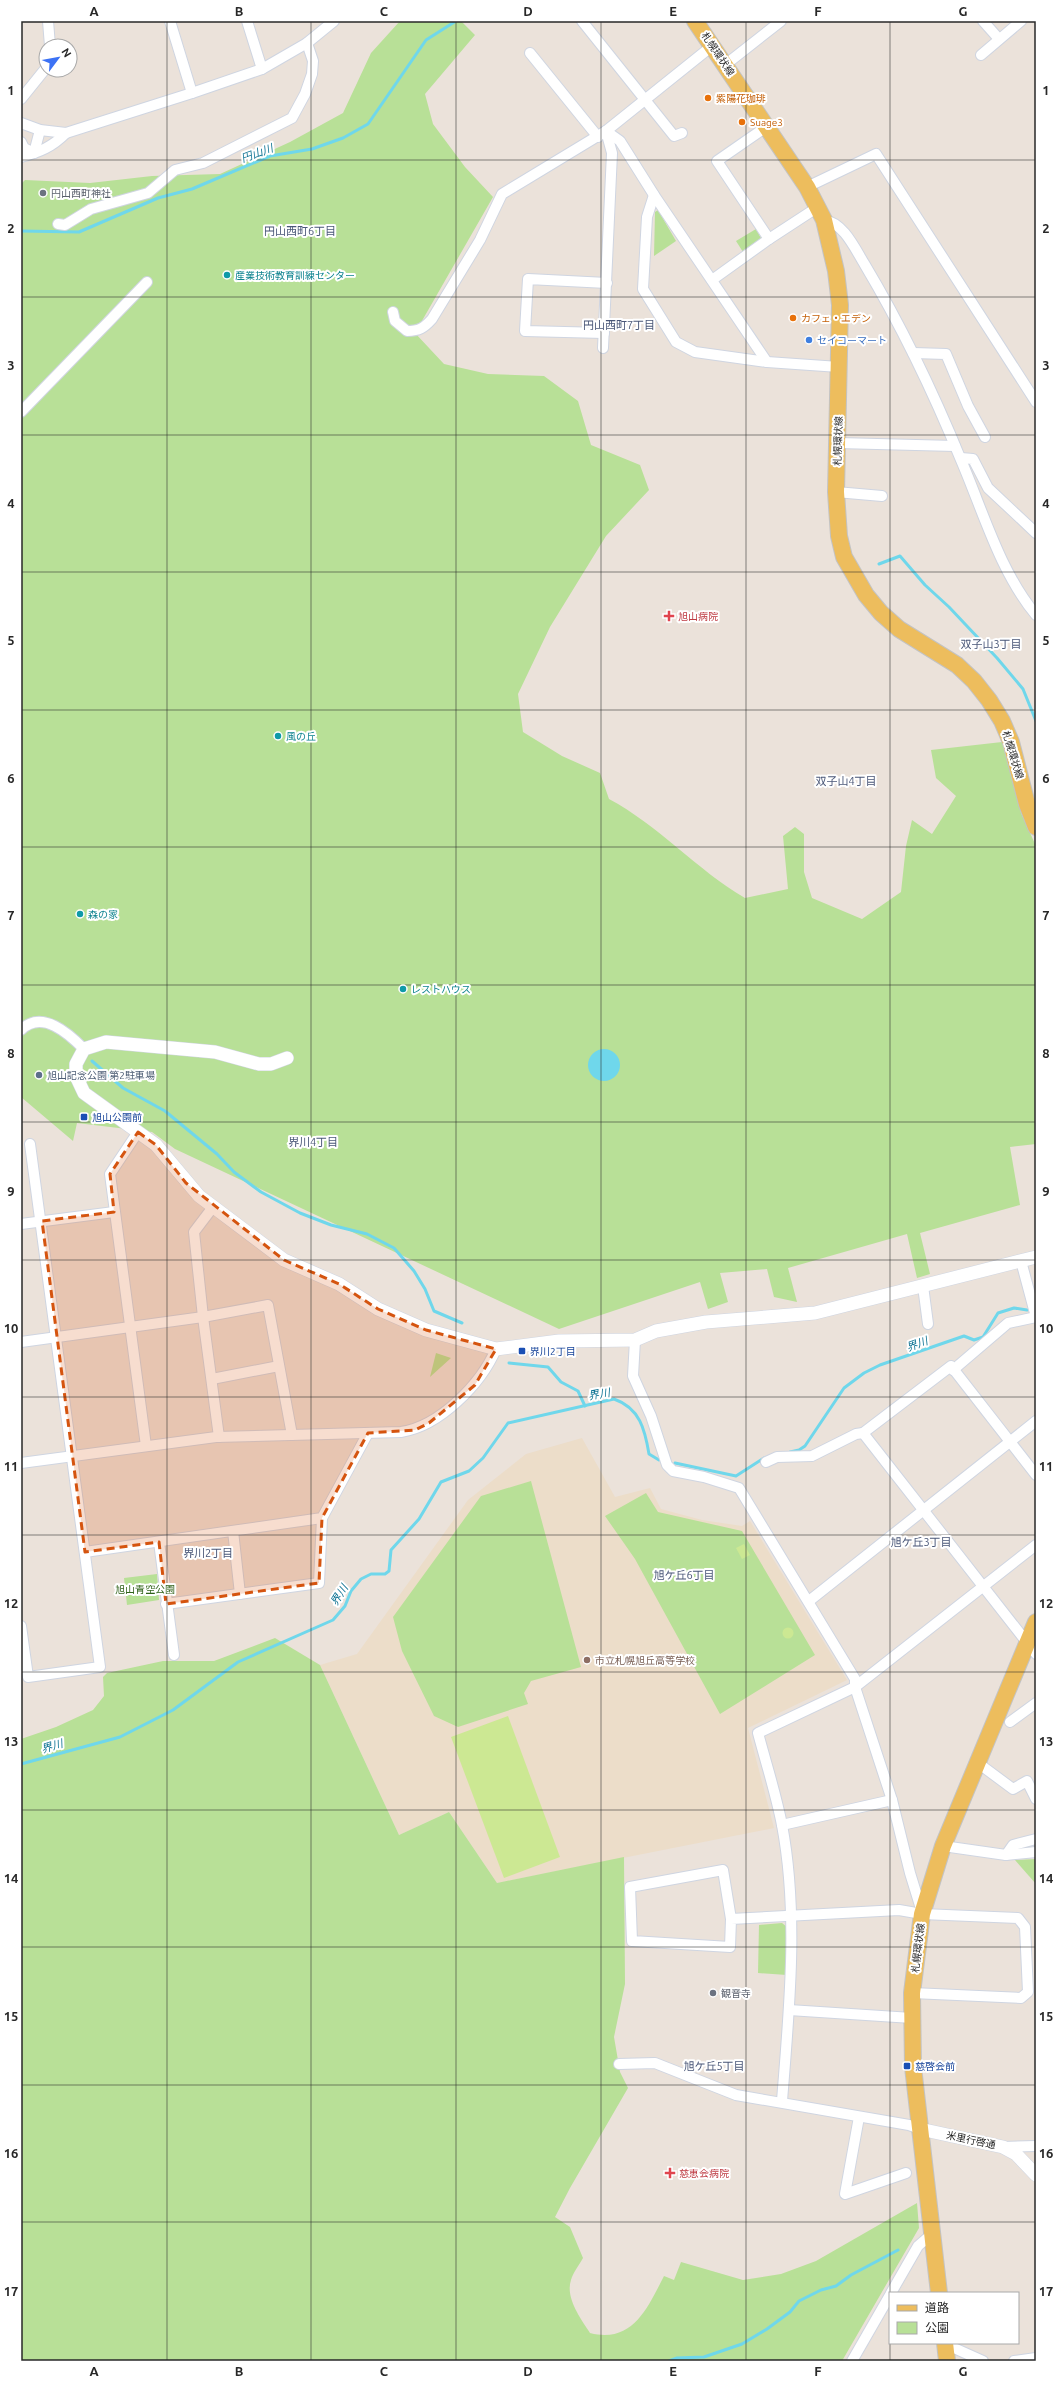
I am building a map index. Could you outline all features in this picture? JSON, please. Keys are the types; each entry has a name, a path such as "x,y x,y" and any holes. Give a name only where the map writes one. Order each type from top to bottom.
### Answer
{"main road":[{"name":"札幌環状線","path":"695,21 807,187 821,214 836,271 840,305 840,367 836,492 839,536 844,557 854,576 881,613 899,629 957,665 974,681 989,700 1002,721 1011,742 1027,804 1036,827"},
{"name":"札幌環状線","path":"940,2292 913,2068 912,1993 922,1914 943,1846 978,1763 1032,1648 1036,1622"},
{"path":"945,2344 947,2361"}],"street":[{"path":"48,21 49,38"},
{"path":"170,21 192,93"},
{"path":"247,21 262,69"},
{"path":"21,123 40,130 66,133 192,93 262,69 307,43 334,21"},
{"path":"582,21 674,136 682,133"},
{"path":"725,65 781,21"},
{"path":"983,21 999,40"},
{"path":"981,55 1021,21"},
{"path":"58,224 65,225 91,210 148,193 175,170 209,161 292,118 305,94 312,74 313,61 307,43"},
{"path":"393,312 395,321 407,331 415,331 425,328 480,240 502,194 602,134 712,46"},
{"path":"530,53 602,134 612,153 603,348"},
{"path":"21,99 38,78"},
{"path":"766,127 717,161 769,239"},
{"path":"34,153 40,130"},
{"path":"21,157 42,152 56,143 66,133"},
{"path":"602,134 620,141 654,196 767,362"},
{"path":"21,142 24,148 34,153"},
{"path":"807,187 876,154 1036,402"},
{"path":"654,196 647,217 643,289 676,342 695,352 767,362 840,367"},
{"path":"712,280 769,239 821,214 832,221 847,236 889,305 913,353 961,458 1002,559 1020,592 1036,615"},
{"path":"604,333 525,331 528,279 607,283"},
{"path":"21,412 147,282"},
{"path":"913,353 946,354 968,406 985,437"},
{"path":"838,442 955,446"},
{"path":"961,458 973,459 988,488 1036,533"},
{"path":"836,492 882,496"},
{"path":"21,1030 31,1024 53,1025 61,1028 84,1049"},
{"path":"287,1058 271,1064 259,1064 215,1052 106,1042 84,1049 76,1064 76,1076 84,1093 156,1145 186,1182 214,1207 284,1260 338,1284 378,1309 426,1330 496,1349 559,1341 635,1340 656,1331 706,1322 815,1313 1036,1257"},
{"path":"138,1132 110,1174 129,1328 146,1446"},
{"path":"21,1626 24,1678 100,1667 56,1338 42,1221 30,1144"},
{"path":"214,1207 194,1232 203,1317 219,1437"},
{"path":"21,1224 114,1212"},
{"path":"953,1370 1008,1323 1036,1317 1021,1261"},
{"path":"923,1286 928,1324"},
{"path":"21,1342 203,1317 268,1305 292,1435"},
{"path":"635,1340 633,1376 651,1416 667,1465 673,1471 704,1477 739,1488 855,1679 855,1687 892,1800 922,1914"},
{"path":"21,1463 219,1437 368,1433 415,1430 429,1423 475,1386 489,1367 496,1349"},
{"path":"212,1379 279,1366"},
{"path":"766,1462 776,1457 812,1456 856,1434 863,1433 950,1366 1036,1475"},
{"path":"809,1601 1036,1421"},
{"path":"166,1604 319,1583 322,1518 368,1433"},
{"path":"863,1433 1032,1648"},
{"path":"85,1552 322,1518"},
{"path":"233,1531 240,1594"},
{"path":"159,1542 166,1604 174,1655"},
{"path":"782,2101 789,2010 791,1917 782,1825 758,1733 855,1687 1036,1545"},
{"path":"1010,1722 1036,1703"},
{"path":"978,1763 1013,1789 1027,1781 1036,1799"},
{"path":"782,1825 892,1800"},
{"path":"1006,1854 1013,1845 1036,1839"},
{"path":"943,1846 1006,1854 1036,1852"},
{"path":"723,1870 731,1919 730,1947 632,1941 630,1887 723,1870"},
{"path":"731,1919 791,1917 899,1910 922,1914 1018,1918 1025,1927 1028,1992 1021,1998 912,1993"},
{"path":"789,2010 912,2018"},
{"path":"619,2064 655,2063 736,2095 782,2101 859,2117 909,2125 920,2129"},
{"path":"859,2117 845,2194 906,2173"},
{"name":"米里行啓通","path":"920,2129 1003,2147 1016,2154 1036,2175"},
{"path":"1003,2147 1036,2146"},
{"path":"891,2292 918,2246 933,2233"},
{"path":"852,2361 889,2296"},
{"path":"945,2344 983,2361"},
{"path":"1014,2361 1036,2358"}],"highlighted area":[{"path":"138,1132 156,1145 186,1183 284,1260 339,1284 378,1309 426,1330 496,1349 475,1385 429,1423 415,1430 368,1433 322,1518 319,1583 166,1604 159,1542 85,1552 42,1221 114,1212 110,1174"}],"shaded area":[{"name":"市立札幌旭丘高等学校","path":"582,1438 615,1497 650,1488 661,1509 702,1520 742,1526 750,1521 847,1680 748,1728 774,1828 497,1883 449,1812 399,1835 320,1665 357,1654 468,1500 526,1454"}],"green space":[{"path":"400,21 461,21 475,35 425,94 433,124 465,167 493,197 415,333 444,364 488,374 544,376 578,401 591,445 640,465 649,490 606,536 550,627 518,694 523,732 562,756 600,773 609,799 661,834 727,887 745,898 788,889 783,836 795,827 804,834 804,872 812,898 862,919 901,892 906,846 912,820 932,834 956,796 936,778 931,750 1002,742 1021,813 1036,846 1036,1144 1010,1147 1020,1205 920,1233 930,1274 917,1278 907,1234 788,1268 797,1302 774,1297 767,1269 720,1273 728,1302 708,1309 700,1282 559,1329 175,1149 152,1132 77,1123 73,1141 21,1097 21,184 25,180 90,183 152,176 220,174 290,142 343,113 371,53"},
{"path":"658,210 676,241 654,256 655,212"},
{"path":"756,229 762,240 743,252 736,241"},
{"path":"436,1353 451,1358 430,1377"},
{"path":"531,1481 581,1667 531,1681 524,1693 528,1704 458,1727 434,1716 402,1651 393,1617 481,1496"},
{"path":"646,1493 658,1512 742,1531 815,1655 720,1714 635,1559 605,1516"},
{"path":"744,1544 750,1555 742,1559 736,1548"},
{"name":"旭山青空公園","path":"157,1574 159,1600 127,1605 124,1578"},
{"path":"788,1627 792,1629 794,1633 792,1637 788,1639 784,1637 782,1633 784,1629"},
{"path":"275,1638 320,1665 399,1835 449,1812 497,1883 624,1857 625,1984 614,2037 620,2072 628,2088 570,2188 555,2217 570,2227 583,2258 572,2277 570,2294 575,2308 590,2333 605,2335 617,2333 628,2328 645,2311 664,2276 674,2280 681,2262 743,2280 781,2274 816,2261 917,2203 919,2228 842,2361 21,2361 21,1739 56,1727 93,1710 104,1696 103,1677 107,1673 163,1661 214,1661"},
{"path":"508,1716 560,1857 504,1878 451,1737"},
{"path":"1036,1859 1036,1884 1015,1860"},
{"path":"782,1923 787,1927 787,1975 758,1973 759,1925"}],"water":[{"path":"601,1049 607,1049 617,1056 620,1065 619,1071 613,1078 607,1081 601,1081 591,1074 588,1068 588,1062 595,1052"}],"waterway":[{"name":"円山川","path":"21,231 79,232 158,198 192,189 270,156 312,149 343,138 368,124 426,40 456,21"},
{"path":"879,564 900,556 925,585 949,607 997,658 1023,689 1036,721"},
{"path":"92,1061 123,1088 165,1111 217,1154 234,1172 261,1192 300,1213 331,1225 367,1234 394,1248 414,1271 425,1289 434,1311 462,1323"},
{"name":"界川","path":"790,1452 799,1450 805,1446 844,1388 864,1373 880,1365 964,1336 974,1340 983,1337 998,1313 1014,1308 1027,1310"},
{"path":"509,1363 548,1367 561,1382 578,1391 585,1406"},
{"name":"界川","path":"21,1764 120,1737 173,1710 238,1662 333,1620 345,1606 351,1591 361,1579 371,1574 385,1574 389,1571 391,1550 419,1519 441,1482 469,1471 483,1458 508,1423 614,1399 623,1403 635,1414 643,1428 649,1454 659,1460"},
{"name":"界川","path":"675,1463 736,1476 764,1458"},
{"path":"669,2361 677,2358 704,2357 742,2344 767,2329 790,2312 799,2301 821,2290 836,2286 851,2275 898,2250"}],"place":[{"name":"紫陽花珈琲","path":"708,98"},
{"name":"Suage3","path":"742,122"},
{"name":"円山西町神社","path":"43,193"},
{"name":"産業技術教育訓練センター","path":"227,275"},
{"name":"カフェ・エデン","path":"793,318"},
{"name":"セイコーマート","path":"809,340"},
{"name":"旭山病院","path":"669,616"},
{"name":"風の丘","path":"278,736"},
{"name":"森の家","path":"80,914"},
{"name":"レストハウス","path":"403,989"},
{"name":"旭山記念公園 第2駐車場","path":"39,1075"},
{"name":"旭山公園前","path":"84,1117"},
{"name":"界川2丁目","path":"522,1351"},
{"name":"市立札幌旭丘高等学校","path":"587,1660"},
{"name":"観音寺","path":"713,1993"},
{"name":"慈啓会前","path":"907,2066"},
{"name":"慈恵会病院","path":"670,2173"}],"district":[{"name":"円山西町6丁目","path":"300,231"},
{"name":"円山西町7丁目","path":"619,325"},
{"name":"双子山3丁目","path":"991,644"},
{"name":"双子山4丁目","path":"846,781"},
{"name":"界川4丁目","path":"313,1142"},
{"name":"旭ケ丘3丁目","path":"921,1542"},
{"name":"界川2丁目","path":"208,1553"},
{"name":"旭ケ丘6丁目","path":"684,1575"},
{"name":"旭ケ丘5丁目","path":"714,2066"}]}
